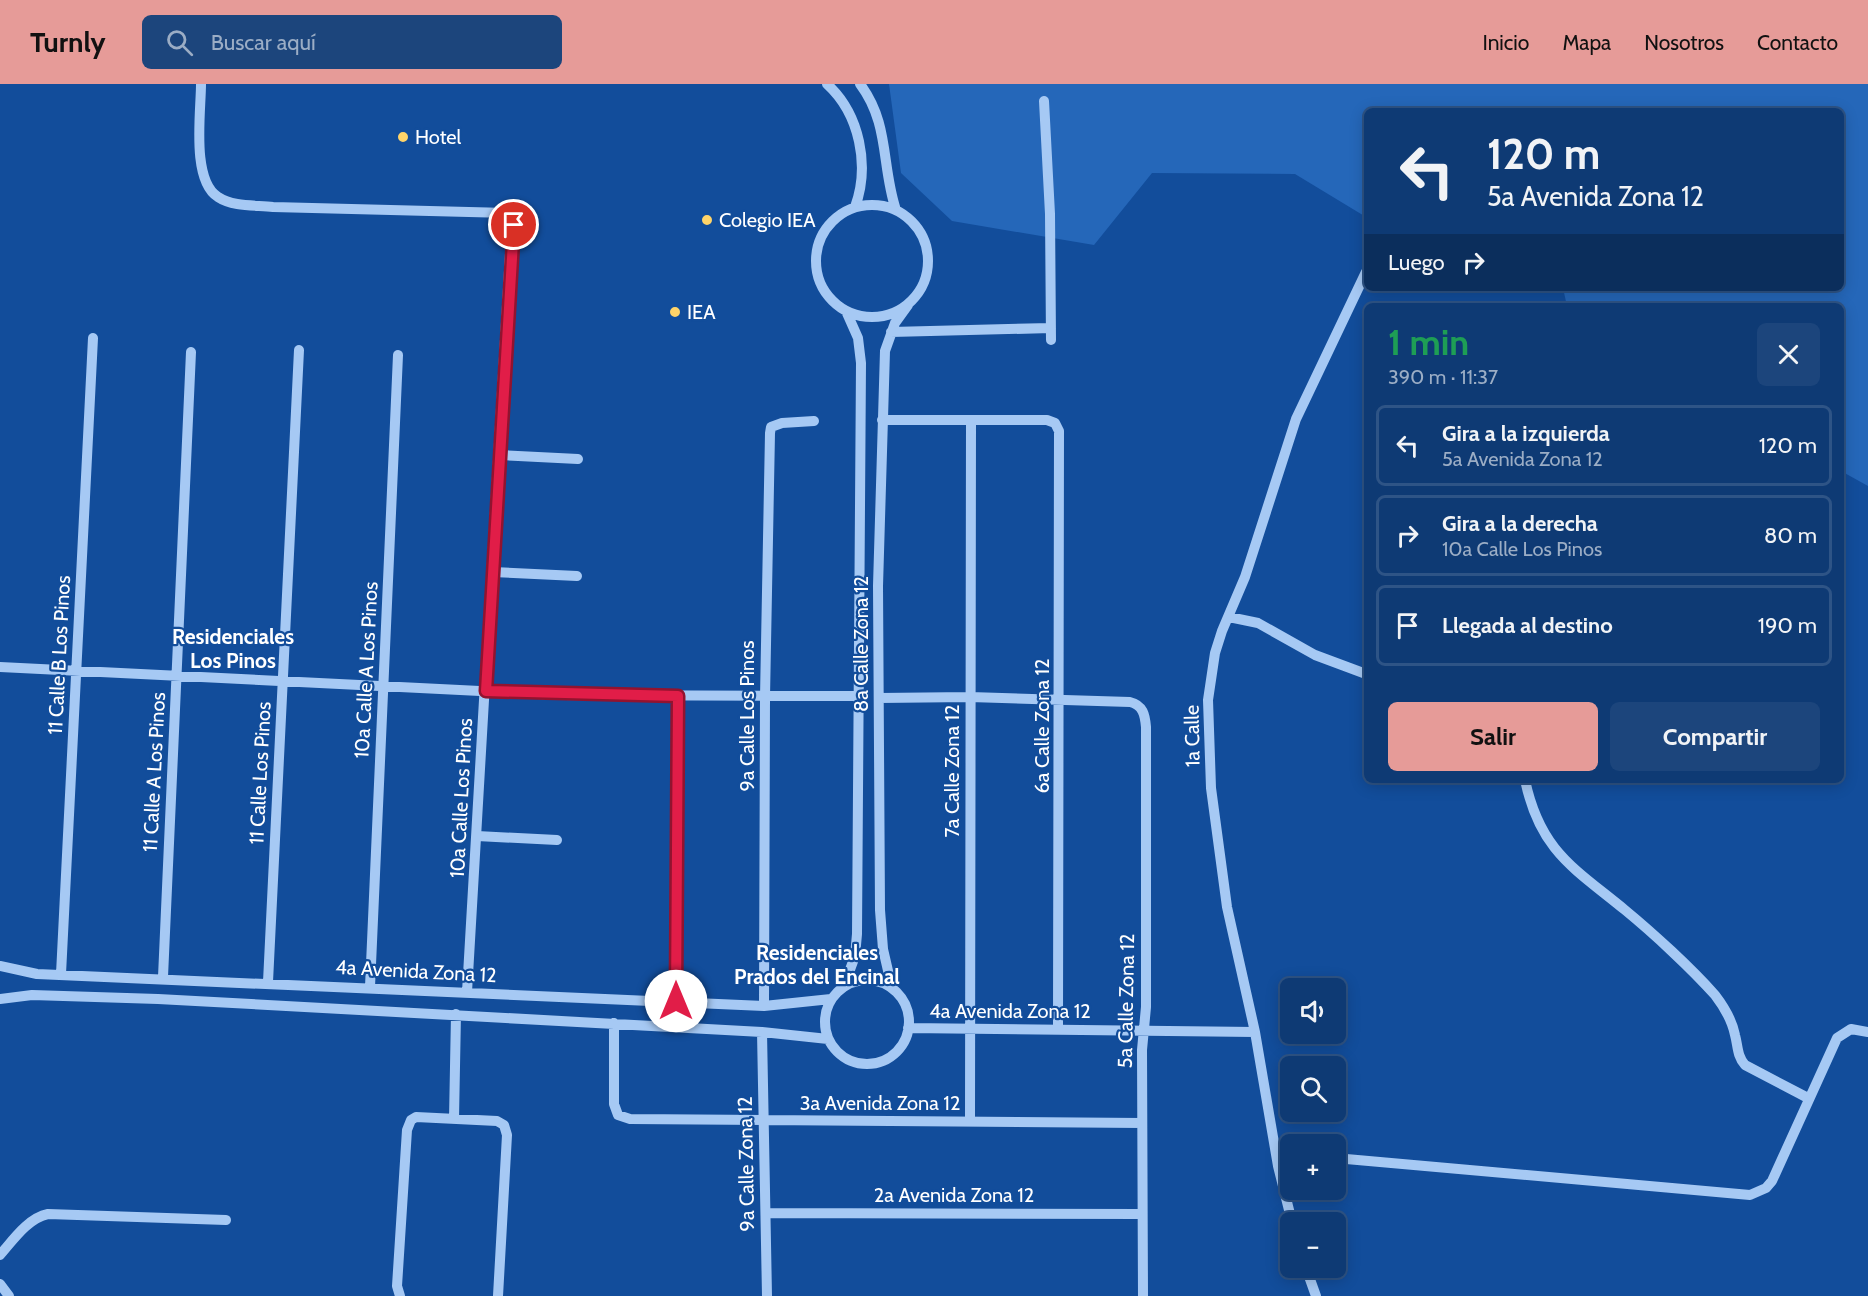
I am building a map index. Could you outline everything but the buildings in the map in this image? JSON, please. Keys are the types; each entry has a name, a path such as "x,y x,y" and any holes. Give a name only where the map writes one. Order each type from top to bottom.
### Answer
{"street":[{"name":"10a Calle Los Pinos","path":"201,84 202,170 211,191 228,202 273,207 508,213 514,225 467,992"},
{"path":"827,84 850,114 861,148 860,193 855,207"},
{"path":"860,84 873,103 882,129 887,176 896,210"},
{"path":"1044,101 1050,214 1050,328 1052,340"},
{"path":"883,205 896,210 917,226 925,241 928,258 927,276 920,291 908,305 894,313 878,317 862,317 846,311 833,302 823,288 817,273 816,256 820,240 828,225 840,214 855,207 883,205"},
{"name":"1a Calle","path":"1290,1212 1278,1166 1255,1032 1227,907 1208,754 1211,676 1215,653 1245,577 1296,419 1364,276"},
{"name":"8a Calle Zona 12","path":"892,988 880,929 879,698 883,367 891,332 908,305"},
{"name":"8a Calle Zona 12","path":"844,986 855,956 857,934 861,363 858,339 846,311"},
{"path":"891,332 1050,328"},
{"name":"11 Calle B Los Pinos","path":"61,974 93,338"},
{"name":"11 Calle Los Pinos","path":"268,982 298,350"},
{"name":"11 Calle A Los Pinos","path":"163,977 191,352"},
{"name":"10a Calle A Los Pinos","path":"370,987 398,355"},
{"path":"882,420 971,420"},
{"name":"6a Calle Zona 12","path":"971,420 1047,420 1056,423 1059,436 1058,1029"},
{"name":"7a Calle Zona 12","path":"970,1122 971,420"},
{"name":"9a Calle Los Pinos","path":"765,1006 765,697 771,427 782,423 814,422"},
{"path":"500,455 578,459"},
{"path":"493,572 577,576"},
{"path":"1228,617 1258,623 1315,655 1364,673"},
{"path":"0,667 486,691 678,696 859,696"},
{"path":"676,1001 678,696"},
{"path":"879,698 1060,699"},
{"name":"5a Calle Zona 12","path":"1060,699 1130,702 1141,707 1146,727 1141,1214 1143,1296"},
{"path":"1526,783 1537,818 1564,861 1626,911 1694,973 1726,1009 1735,1034 1740,1059 1745,1065 1808,1098"},
{"path":"477,836 557,840"},
{"name":"4a Avenida Zona 12","path":"0,966 20,972 765,1006 831,999"},
{"path":"869,980 892,988 906,1006 908,1028 896,1052 885,1060 872,1064 846,1059 828,1039 825,1025 826,1012 831,999 844,986 869,980"},
{"name":"4a Avenida Zona 12","path":"0,999 32,995 158,999 614,1023 762,1032 828,1039"},
{"path":"454,1119 456,1014"},
{"name":"3a Avenida Zona 12","path":"614,1023 614,1104 618,1115 630,1119 1142,1123"},
{"name":"4a Avenida Zona 12","path":"908,1028 1255,1032"},
{"path":"1346,1159 1750,1195 1766,1188 1772,1181 1808,1098 1841,1034 1851,1029 1868,1032"},
{"name":"9a Calle Zona 12","path":"762,1032 767,1296"},
{"path":"400,1296 397,1287 406,1130 416,1117 497,1121 504,1125 507,1135 498,1296"},
{"name":"2a Avenida Zona 12","path":"766,1213 1141,1214"},
{"path":"0,1255 27,1226 40,1216 48,1214 226,1220"},
{"path":"1310,1278 1316,1296"},
{"path":"0,1284 9,1296"}],"shaded area":[{"path":"889,84 1868,84 1868,486 1844,473 1844,303 1566,303 1564,291 1844,291 1844,108 1364,108 1364,216 1295,174 1152,173 1094,245 952,221 901,173"}],"place":[{"name":"Hotel","path":"403,137"},
{"name":"Colegio IEA","path":"707,220"},
{"name":"IEA","path":"675,312"}],"district":[{"name":"Residenciales Los Pinos","path":"233,649"},
{"name":"Residenciales Prados del Encinal","path":"817,965"}],"route":[{"path":"514,225 486,691 587,696 678,696 676,1001"}]}
